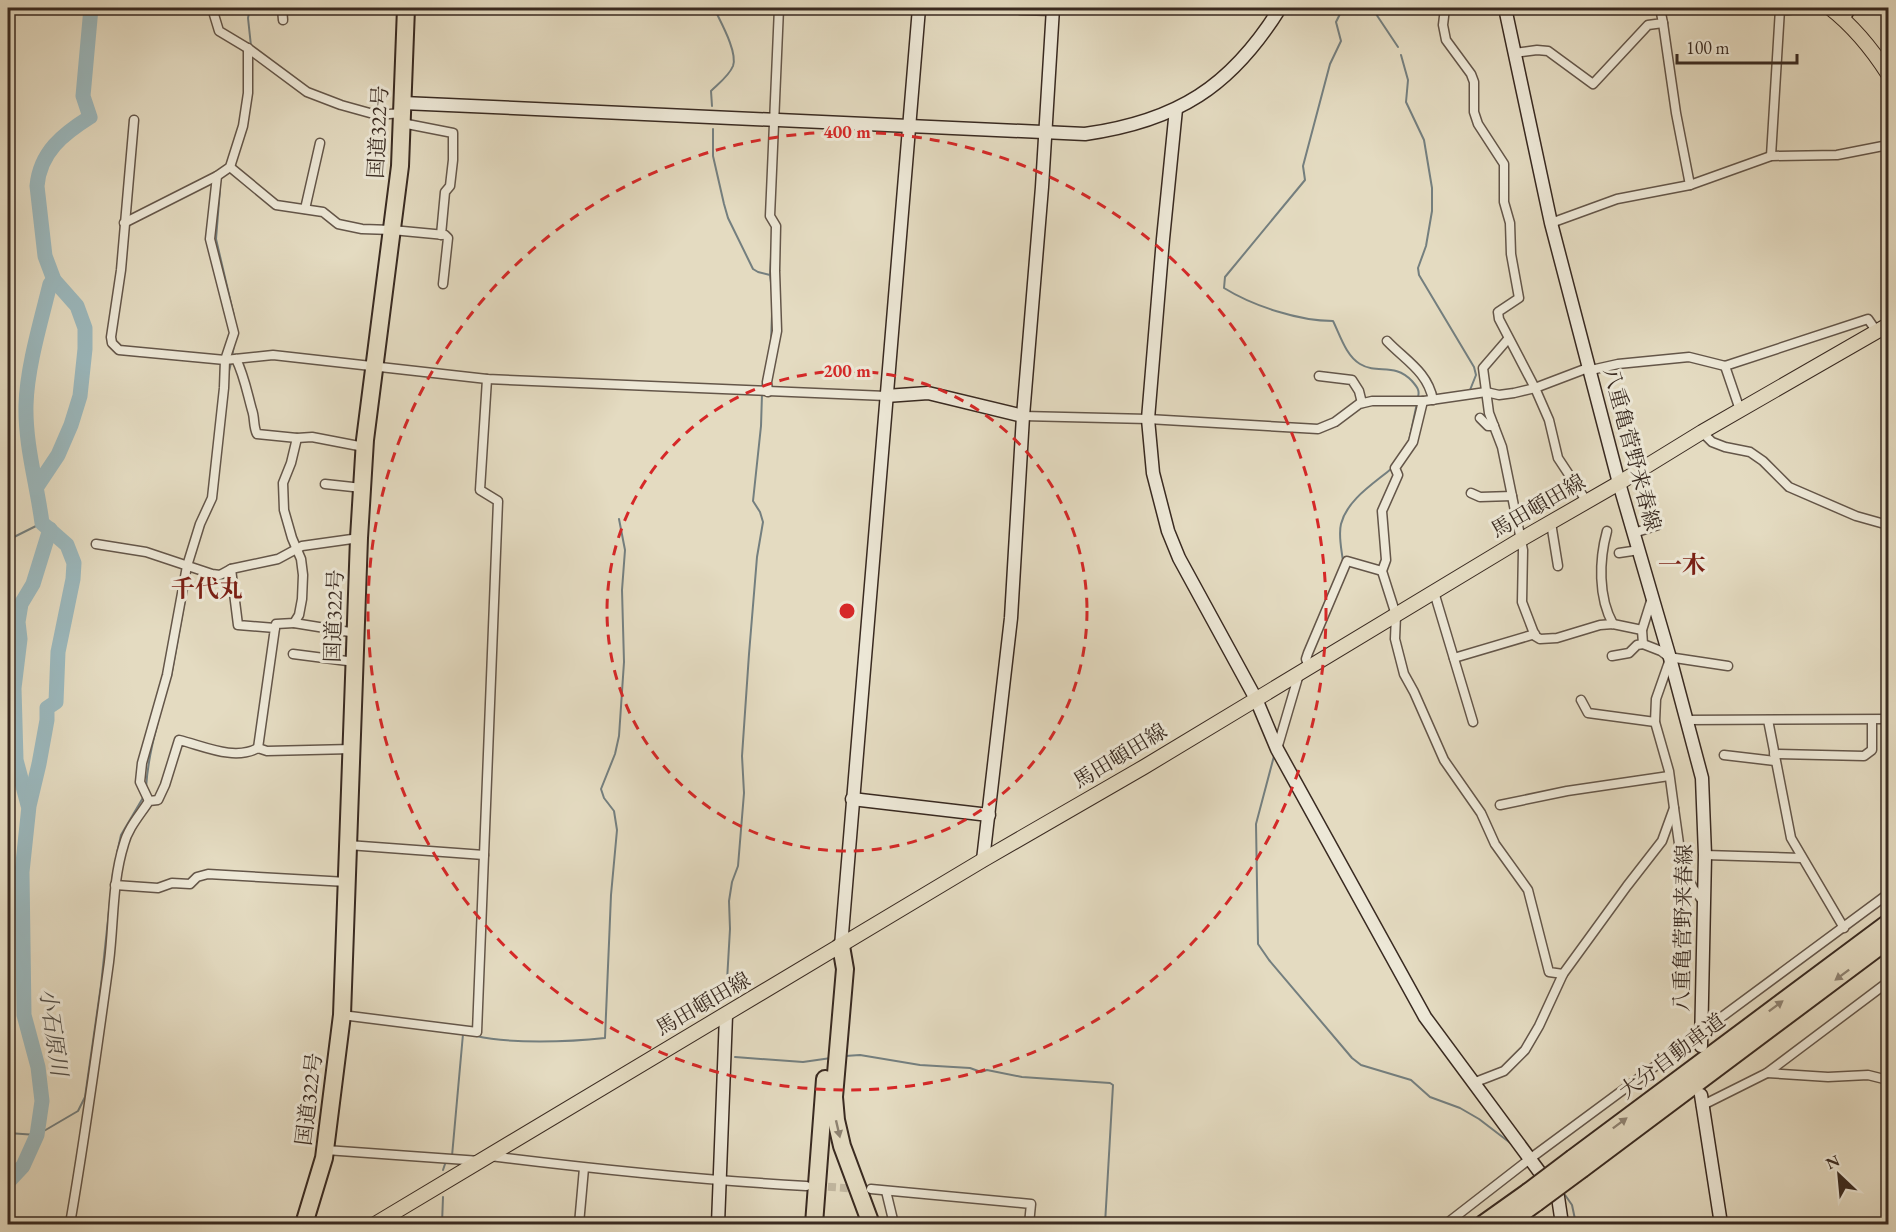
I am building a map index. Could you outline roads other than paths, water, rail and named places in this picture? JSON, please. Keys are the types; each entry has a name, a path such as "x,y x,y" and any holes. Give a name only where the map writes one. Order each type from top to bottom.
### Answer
{"highway":[{"name":"国道322号","path":"304,1224 326,1149 342,1015 364,447 400,166 406,8"},
{"name":"大分自動車道","path":"1483,1224 1532,1197 1888,923"},
{"name":"大分自動車道","path":"1577,1163 1888,940"},
{"path":"814,1224 826,1062 835,973 841,946"},
{"path":"841,946 845,969 834,1097 836,1120 842,1146 871,1224"},
{"name":"大分自動車道","path":"1507,1224 1532,1197"}],"main road":[{"path":"1830,8 1846,13 1888,74"},
{"name":"馬田頓田線","path":"375,1224 983,860 1144,767 1520,540 1702,432 1883,329"}],"street":[{"path":"212,8 219,31 248,48 307,92 377,115 402,113 773,120 1085,134 1114,130 1154,119 1176,109 1212,87 1232,71 1262,37 1281,8"},
{"path":"282,8 283,20"},
{"path":"764,392 777,331 776,226 770,216 779,8"},
{"path":"841,946 919,8"},
{"path":"983,860 1011,618 1023,417 1053,9 1020,10 1020,8"},
{"path":"1445,8 1443,25 1446,40 1471,74 1474,82 1474,112 1478,124 1497,151 1506,170 1503,202 1510,223 1511,254 1519,298 1498,312 1499,319 1549,420 1558,458 1587,502"},
{"name":"八重亀菅野来春線","path":"1504,8 1551,223 1588,369 1702,778 1705,855 1701,1046"},
{"path":"1660,8 1690,185"},
{"path":"1771,156 1778,8 1809,8"},
{"path":"1514,54 1537,50 1548,51 1593,84 1648,25 1663,23"},
{"path":"124,223 232,168 243,126 248,93 248,48"},
{"path":"1176,109 1148,419 1153,473 1168,531 1179,558 1256,699 1278,749 1425,1017 1558,1197 1562,1224"},
{"path":"402,113 453,133 450,186 445,192 441,235"},
{"path":"134,120 122,270 111,337 112,344 119,350 231,359 273,355 487,379 886,396 928,393 1023,417 1148,419 1318,429 1335,422 1362,403 1380,400 1433,400 1486,392 1499,395 1535,388 1588,369 1618,364 1689,357 1725,366 1868,319 1883,329"},
{"path":"305,209 320,143"},
{"path":"1551,223 1617,199 1690,185 1771,156 1837,155 1888,145"},
{"path":"232,168 276,205 323,212 338,224 362,230 392,230 441,235 448,238 443,284"},
{"path":"217,176 210,239 234,333 231,359 224,388 212,498 200,524 167,675 142,763 140,782 147,795 158,800 179,740 236,754 248,754 258,748 267,751 352,749"},
{"path":"1508,339 1483,368 1489,413 1502,447 1523,550 1522,602 1535,634 1540,639 1557,638 1600,625 1613,624 1642,630"},
{"path":"1387,341 1424,376 1431,387 1433,400"},
{"path":"231,359 245,376 257,434 297,438 312,436 364,447"},
{"path":"1725,366 1740,410"},
{"path":"1319,376 1352,380 1359,391 1362,403"},
{"path":"342,1015 477,1032 498,501 480,490 487,379"},
{"path":"1419,401 1413,442 1395,468 1398,476 1382,511 1386,560 1382,571 1396,615 1395,639 1404,674 1444,760 1481,813 1495,844 1528,890 1549,972 1563,974"},
{"path":"1480,418 1488,426 1494,426"},
{"path":"1702,432 1712,442 1719,445 1750,452 1763,461 1789,488 1856,516 1888,525"},
{"path":"294,623 300,607 303,575 301,559 284,510 283,483 297,438"},
{"path":"325,484 362,488"},
{"path":"1471,493 1480,497 1512,496"},
{"path":"1551,523 1558,566"},
{"path":"1634,533 1658,525"},
{"path":"1607,531 1602,567 1606,609 1613,624"},
{"path":"96,544 146,552 220,575 231,569 278,559 302,546 359,538"},
{"path":"1619,553 1639,550"},
{"path":"1278,749 1308,652 1347,561 1382,571"},
{"path":"231,569 238,625 275,628"},
{"path":"1434,592 1473,722"},
{"path":"1643,644 1642,630 1653,597"},
{"path":"258,748 276,624 294,623 356,633"},
{"path":"1454,658 1535,634"},
{"path":"1612,656 1629,653 1637,645 1643,644 1670,658 1728,666"},
{"path":"293,654 355,662"},
{"path":"1670,658 1656,699 1655,722 1670,776 1682,865 1693,888 1704,903"},
{"path":"1581,700 1588,713 1655,722"},
{"path":"1686,720 1888,719"},
{"path":"1768,720 1791,838 1844,928"},
{"path":"1724,755 1775,758 1864,756 1872,750 1872,720"},
{"path":"1500,806 1568,791 1670,776"},
{"path":"70,1224 110,953 115,885 124,843 147,795"},
{"path":"852,799 989,815"},
{"path":"1473,1083 1504,1071 1525,1050 1563,974 1662,841 1674,808"},
{"path":"348,845 484,855"},
{"path":"1705,855 1801,858"},
{"path":"115,885 158,888 172,883 190,884 197,877 208,874 346,882"},
{"path":"1447,1224 1531,1158 1888,894"},
{"path":"1721,1224 1701,1100 1767,1073 1888,982"},
{"path":"718,1224 726,1015"},
{"path":"1767,1073 1828,1077 1868,1075 1888,1080"},
{"path":"326,1149 484,1158 721,1181 806,1186"},
{"path":"579,1224 584,1168"},
{"path":"872,1189 1031,1204 1029,1224"},
{"path":"886,1191 894,1224"}],"waterway":[{"name":"小石原川","path":"38,485 58,455 80,396 85,328 77,306 54,280 45,256 37,186 43,163 54,145 90,117 83,96 91,8"},
{"path":"250,8 248,18 251,46"},
{"path":"712,106 711,91 729,73 734,60 728,37 714,8"},
{"path":"1343,8 1336,22 1341,41 1330,64 1303,166 1305,180 1225,277 1224,288 1248,301 1277,311 1333,321 1344,345 1355,360 1373,369 1392,370 1405,375 1417,387 1418,397"},
{"path":"1372,8 1398,47"},
{"path":"1401,55 1408,80 1406,102 1424,140 1432,188 1432,211 1426,246 1418,268 1419,275 1474,367 1476,375 1470,390"},
{"path":"713,129 713,156 728,218 753,269 770,275 772,290"},
{"path":"220,189 216,239 234,316"},
{"path":"770,275 771,257"},
{"name":"小石原川","path":"8,1182 23,1166 37,1135 42,1101 38,1067 24,1015 22,872 29,806 39,764 47,708 56,702 58,652 73,579 74,563 67,545 42,523 26,420 27,390 32,360 50,284 54,280"},
{"path":"762,388 771,342 772,314"},
{"path":"232,357 234,345"},
{"path":"228,375 231,363"},
{"path":"726,998 730,929 729,901 732,882 738,866 744,793 742,756 749,654 757,557 763,522 753,501 762,394"},
{"path":"1409,441 1417,403"},
{"path":"1343,562 1340,533 1344,515 1362,493 1391,469"},
{"path":"476,1036 540,1042 605,1038 611,895 617,830 614,811 604,798 601,789 615,754 619,736 624,662 622,590 625,550 619,519"},
{"path":"8,540 42,523"},
{"name":"小石原川","path":"28,805 16,760 14,688 20,639 18,622 21,604 33,584 50,529"},
{"path":"195,554 201,533"},
{"path":"171,677 186,594"},
{"path":"146,788 151,750 167,688"},
{"path":"1274,756 1256,824 1258,944 1352,1058 1361,1065 1411,1080 1430,1097 1460,1108 1479,1119 1513,1145"},
{"path":"117,853 121,835 144,796"},
{"path":"8,1133 37,1135 78,1111 85,1097 101,985 113,873"},
{"path":"452,1156 463,1034"},
{"path":"845,1056 860,1055 920,1065 970,1068 981,1072 987,1070 1022,1077 1110,1083 1113,1085 1105,1224"},
{"path":"735,1057 803,1062 831,1058"},
{"path":"443,1170 446,1161"},
{"path":"1563,1192 1572,1205 1576,1224"},
{"path":"442,1224 443,1197"},
{"path":"712,1224 713,1207"}],"tunnel":[{"path":"816,1186 860,1189"}],"district":[{"name":"一木","path":"1682,565"},
{"name":"千代丸","path":"207,589"}]}
